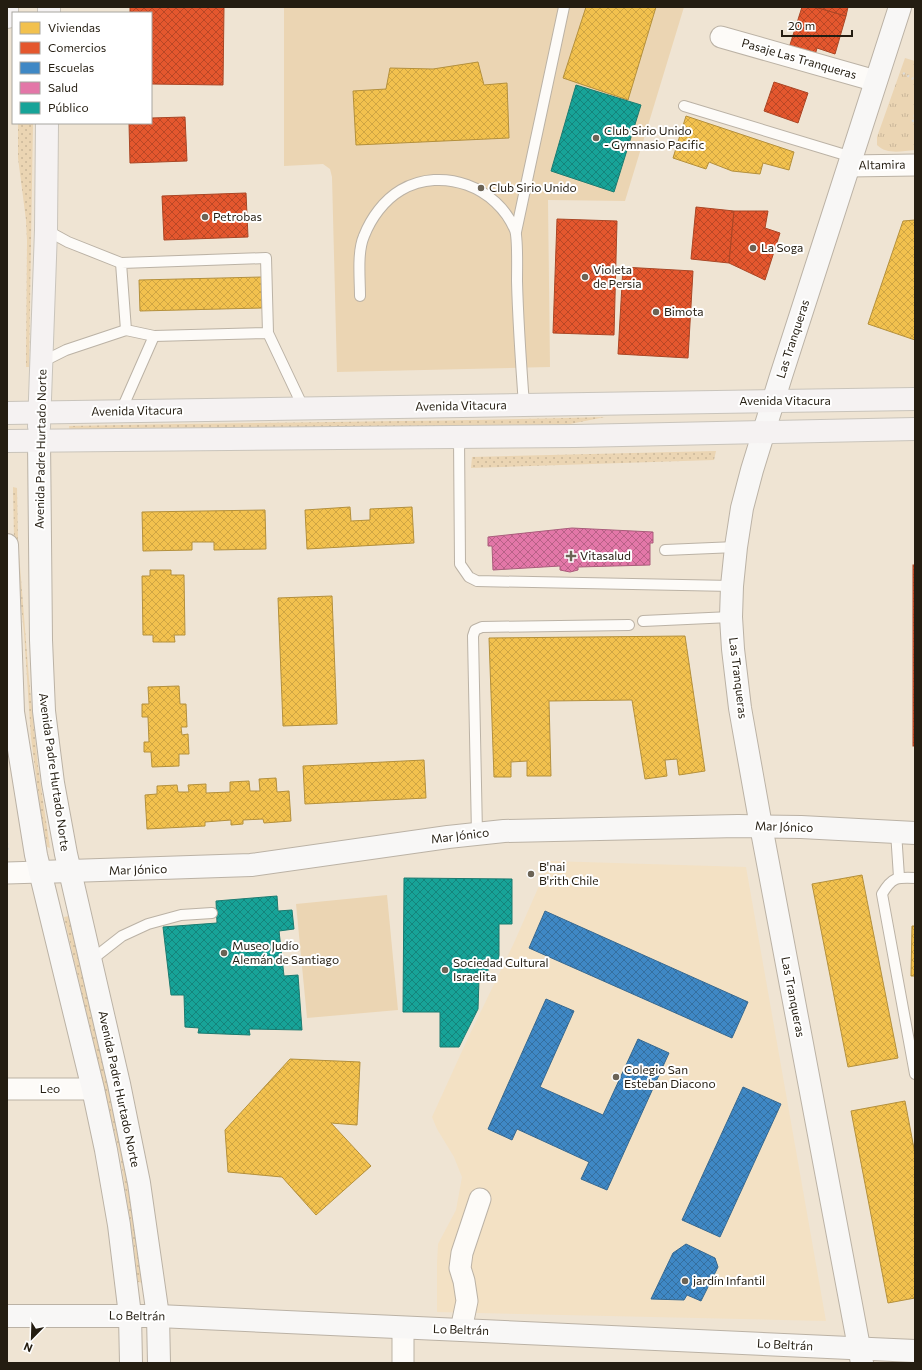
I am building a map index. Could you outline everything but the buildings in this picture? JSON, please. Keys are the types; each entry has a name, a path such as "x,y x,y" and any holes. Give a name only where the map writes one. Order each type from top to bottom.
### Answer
{"main road":[{"path":"7,7 7,17"},
{"name":"Avenida Padre Hurtado Norte","path":"39,440 46,230 47,124"},
{"name":"Avenida Vitacura","path":"7,413 915,399"},
{"path":"7,441 459,437 915,429"}],"street":[{"name":"Las Tranqueras","path":"860,1356 761,826 736,681 731,617 732,586 742,508 764,432 900,7"},
{"name":"Pasaje Las Tranqueras","path":"721,37 876,82"},
{"name":"Altamira","path":"851,161 915,165"},
{"name":"Avenida Padre Hurtado Norte","path":"39,440 41,640 44,711 53,783 70,872 119,1084 139,1183 158,1316 159,1363"},
{"path":"7,545 8,609 13,712 40,872 93,1089 106,1150 119,1224 130,1315 131,1363"},
{"name":"Mar Jónico","path":"7,873 251,865 504,831 761,826 905,832"},
{"name":"Leo","path":"7,1089 93,1089"},
{"path":"461,1330 467,1301 464,1281 460,1268 462,1253 480,1199"},
{"name":"Lo Beltrán","path":"7,1316 130,1315 461,1330 860,1356 915,1351"},
{"path":"403,1328 403,1363"}],"lane":[{"path":"524,405 516,232 564,7"},
{"path":"684,106 851,161"},
{"path":"360,296 360,252 363,238 371,221 386,202 402,190 418,183 437,180 454,180 468,184 485,193 498,204 508,217 516,232"},
{"path":"46,230 68,242 121,263 266,258 268,333 304,409"},
{"path":"121,263 126,330"},
{"path":"42,362 66,350 126,330 154,336 268,333"},
{"path":"121,411 154,336"},
{"path":"459,437 460,564 469,577 477,581 732,586"},
{"path":"665,550 736,547"},
{"path":"643,621 731,617"},
{"path":"477,834 473,636 475,630 482,627 629,625"},
{"path":"899,877 905,832"},
{"path":"915,878 899,877 888,885 882,894 911,1031 915,1074"},
{"path":"90,961 122,936 148,924 181,915 212,913"}],"path":[{"path":"915,115 913,121 915,121"}],"shaded area":[{"name":"Colegio San Esteban Diacono","path":"550,861 746,867 826,1321 437,1312 438,1244 456,1210 462,1177 454,1157 437,1129 432,1117 513,945"}],"green space":[{"name":"Club Sirio Unido","path":"284,7 684,7 625,201 548,200 550,367 337,372 332,177 330,169 323,164 284,166"},
{"path":"905,58 915,61 915,150 890,151 877,145 877,137"},
{"path":"18,124 33,124 29,367 26,367 26,220 18,158"},
{"path":"605,417 540,430 70,435 69,426 471,420"},
{"path":"716,451 714,460 471,468 472,457"},
{"path":"13,487 17,488 18,541 29,679 38,766 50,848 47,847 41,814 31,738 24,633 14,539"},
{"path":"387,895 398,1010 307,1018 296,904"},
{"path":"69,916 111,1092 127,1167 143,1283 138,1282 120,1155 64,917"}],"place":[{"name":"Club Sirio Unido - Gymnasio Pacific","path":"596,138"},
{"name":"Club Sirio Unido","path":"481,188"},
{"name":"Petrobas","path":"205,217"},
{"name":"La Soga","path":"753,248"},
{"name":"Violeta de Persia","path":"585,277"},
{"name":"Bimota","path":"656,312"},
{"name":"Vitasalud","path":"571,556"},
{"name":"B'nai B'rith Chile","path":"531,874"},
{"name":"Museo Judío Alemán de Santiago","path":"224,953"},
{"name":"Sociedad Cultural Israelita","path":"445,970"},
{"name":"Colegio San Esteban Diacono","path":"616,1077"},
{"name":"jardín Infantil","path":"685,1281"}]}
